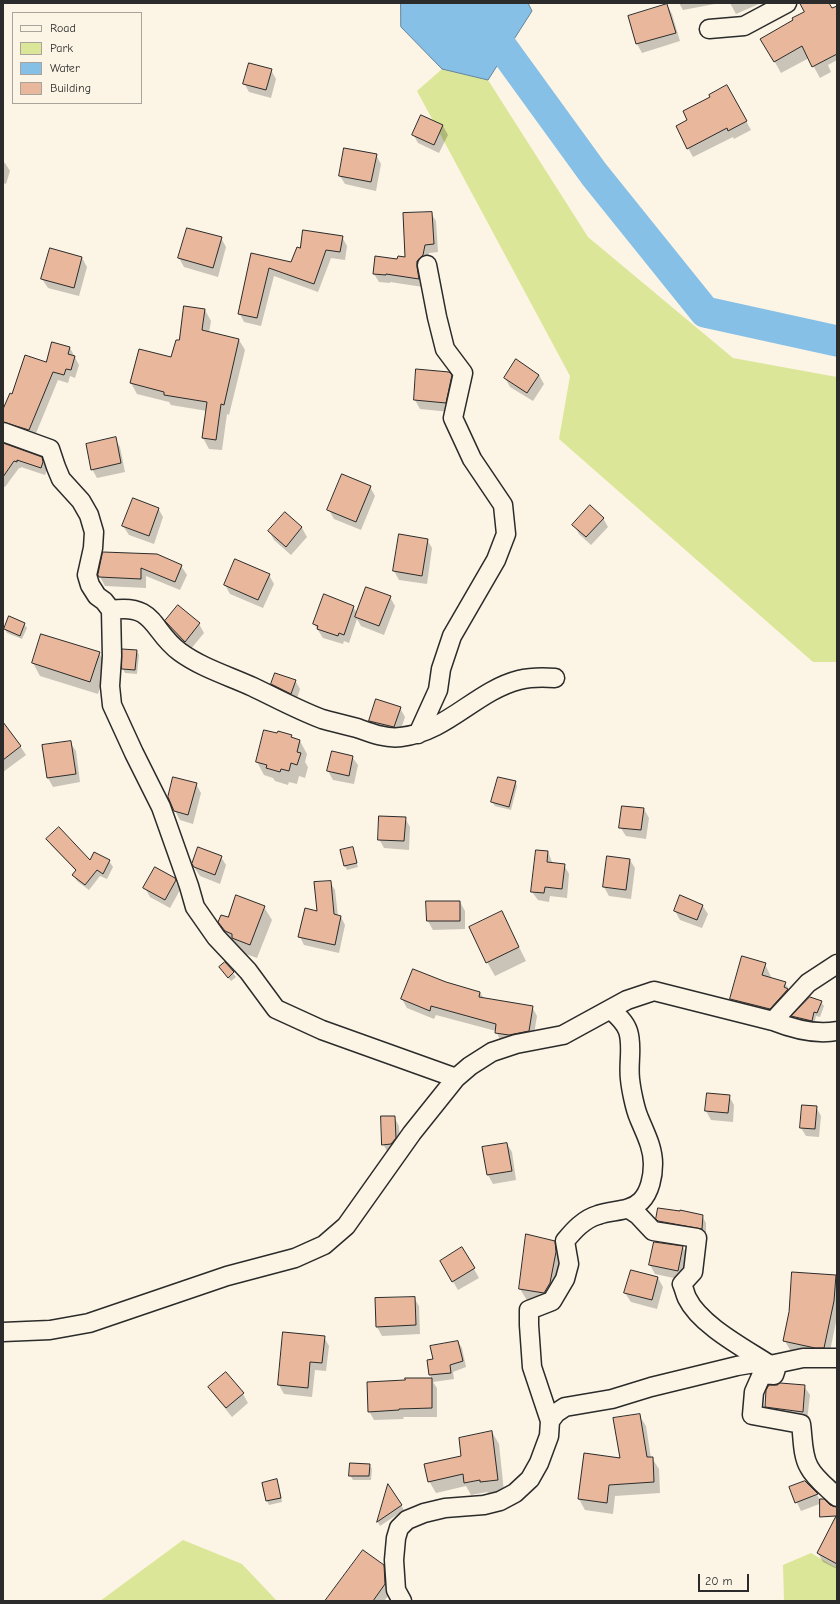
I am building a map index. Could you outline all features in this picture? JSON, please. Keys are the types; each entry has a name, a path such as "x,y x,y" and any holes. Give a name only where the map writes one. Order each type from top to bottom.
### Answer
{"street":[{"path":"710,30 744,26 788,3"},
{"path":"418,734 438,690 442,669 452,636 496,560 506,534 503,505 472,459 453,418 463,373 444,349 436,317 427,265"},
{"path":"3,432 50,448 61,479 81,501 89,515 94,532 93,548 87,575 90,585 97,596 104,601 111,610 112,656 110,686 112,705 161,807 195,907 216,937 248,970 276,1009 322,1030 456,1078"},
{"path":"111,610 125,608 140,611 153,621 167,641 180,652 216,672 322,718 382,736 400,738 418,734 441,724 469,704 500,686 520,679 537,677 555,678"},
{"path":"773,1021 808,983 837,964"},
{"path":"3,1332 50,1330 89,1323 228,1276 296,1258 324,1245 346,1226 412,1132 456,1078 470,1066 492,1052 516,1044 564,1035 627,1000 654,991 773,1021 788,1027 824,1033 837,1031"},
{"path":"402,1601 396,1590 394,1560 396,1538 399,1528 407,1520 424,1512 445,1508 484,1505 500,1501 515,1493 530,1479 539,1463 549,1436 550,1421 532,1367 529,1310 552,1302 565,1279 569,1264 565,1240 577,1226 598,1215 629,1209 641,1201 648,1191 652,1177 653,1163 646,1133 638,1116 630,1080 630,1040 622,1020 611,1010"},
{"path":"629,1209 638,1215 652,1231 697,1238 693,1272 682,1284 687,1299 705,1321 723,1335 776,1369 774,1374 762,1374 754,1392 752,1415 801,1424 804,1452 808,1467 837,1497"},
{"path":"550,1421 556,1413 565,1407 612,1399 651,1387 737,1366 760,1362 770,1365 804,1358 837,1358"}],"green space":[{"path":"442,69 488,80 588,237 733,358 837,377 837,662 813,662 559,439 570,376 417,91"},
{"path":"183,1540 242,1564 277,1601 100,1601"},
{"path":"811,1553 837,1568 837,1601 784,1601 783,1565"}],"water":[{"path":"401,3 528,3 532,11 488,80 442,69 401,27"}],"building":[{"path":"800,3 829,3 832,8 837,6 837,54 812,67 802,46 774,62 760,39 804,12"},
{"path":"667,4 676,33 636,44 628,16"},
{"path":"249,63 272,69 266,90 243,84"},
{"path":"727,85 747,121 728,131 727,128 687,149 676,126 687,120 683,111 710,97 709,95"},
{"path":"421,115 443,125 434,145 412,135"},
{"path":"344,148 377,154 371,182 339,176"},
{"path":"432,212 434,244 425,245 423,255 417,261 419,279 386,274 373,274 375,256 397,259 398,256 405,257 403,213"},
{"path":"187,228 222,237 213,268 178,258"},
{"path":"303,230 343,236 340,252 326,250 314,284 269,268 257,318 238,314 251,253 291,262 297,247 300,248"},
{"path":"50,248 82,257 74,288 41,279"},
{"path":"184,306 205,309 202,330 239,339 224,405 221,404 216,440 202,438 207,402 164,395 164,392 130,383 139,349 171,357 176,340 179,340"},
{"path":"52,342 70,347 68,354 75,356 71,370 66,369 64,375 53,372 29,430 3,422 3,409 10,393 12,394 25,355 46,362"},
{"path":"516,359 539,375 527,393 504,378"},
{"path":"416,369 449,372 452,375 446,403 414,400"},
{"path":"116,437 121,463 91,470 86,444"},
{"path":"3,443 42,457 43,462 41,468 17,460 17,462 14,461 3,477"},
{"path":"342,474 371,486 356,522 327,510"},
{"path":"133,498 159,508 149,536 122,526"},
{"path":"590,505 604,518 586,537 572,525"},
{"path":"285,512 302,527 286,547 268,531"},
{"path":"399,534 428,539 422,576 393,571"},
{"path":"103,552 157,554 182,565 175,582 141,568 141,579 99,577 98,575"},
{"path":"235,559 270,574 258,600 224,585"},
{"path":"366,587 391,596 379,626 355,617"},
{"path":"324,594 354,606 344,635 339,633 338,636 317,629 318,626 313,624"},
{"path":"178,605 200,623 185,642 165,621"},
{"path":"9,616 25,623 20,636 4,629"},
{"path":"41,634 100,652 90,682 32,663"},
{"path":"122,649 137,650 135,670 122,669"},
{"path":"275,673 296,680 291,694 271,684"},
{"path":"376,699 401,707 394,727 369,721"},
{"path":"3,722 21,746 3,760"},
{"path":"264,730 277,733 278,731 292,735 291,737 300,740 297,752 301,753 297,765 291,763 289,771 281,769 280,772 266,768 267,765 256,762"},
{"path":"71,741 76,774 47,778 42,745"},
{"path":"332,751 353,756 349,776 327,771"},
{"path":"173,777 197,783 188,815 174,811 168,797"},
{"path":"498,777 516,781 509,807 491,802"},
{"path":"622,806 644,808 641,830 619,828"},
{"path":"379,816 406,817 404,841 378,840"},
{"path":"59,827 90,860 94,852 110,860 103,874 97,870 85,885 72,875 76,870 46,839"},
{"path":"198,847 222,856 215,875 194,867 192,864"},
{"path":"353,847 357,863 344,866 340,850"},
{"path":"536,850 548,851 547,862 565,864 562,889 545,887 544,893 531,892"},
{"path":"607,856 630,859 626,890 603,887"},
{"path":"155,867 176,880 165,900 143,888"},
{"path":"331,881 334,914 341,916 335,945 298,937 305,908 317,911 314,882"},
{"path":"236,895 265,906 250,945 232,938 232,934 225,931 218,922 221,915 228,917"},
{"path":"680,895 703,905 697,920 674,911"},
{"path":"426,901 460,901 460,921 427,921"},
{"path":"502,911 519,947 486,963 469,927"},
{"path":"742,956 766,963 762,975 786,982 784,987 788,989 770,1009 730,999"},
{"path":"225,962 234,972 228,978 219,967"},
{"path":"413,969 446,982 480,992 479,997 533,1006 529,1031 509,1035 495,1033 496,1024 431,1006 430,1011 401,999"},
{"path":"810,997 822,1001 817,1013 814,1012 812,1021 791,1016"},
{"path":"707,1093 730,1095 728,1113 705,1111"},
{"path":"802,1105 817,1106 815,1129 800,1128"},
{"path":"381,1116 395,1116 396,1138 391,1144 382,1145"},
{"path":"507,1143 512,1171 487,1175 482,1147"},
{"path":"658,1208 680,1210 703,1215 702,1229 658,1221 656,1219"},
{"path":"526,1234 555,1241 556,1252 550,1283 544,1293 519,1289"},
{"path":"654,1242 683,1246 678,1271 649,1265"},
{"path":"462,1247 475,1268 452,1282 440,1261"},
{"path":"631,1270 658,1277 652,1300 624,1293"},
{"path":"792,1272 836,1275 834,1301 824,1348 815,1348 783,1341 789,1312"},
{"path":"415,1297 416,1325 376,1327 375,1298"},
{"path":"283,1332 325,1336 322,1363 310,1362 308,1388 278,1385"},
{"path":"458,1341 463,1361 450,1365 451,1373 429,1375 427,1360 433,1359 430,1346"},
{"path":"226,1372 244,1393 226,1408 208,1387"},
{"path":"405,1378 432,1378 432,1408 368,1412 367,1382 405,1380"},
{"path":"780,1383 805,1385 803,1412 765,1407 766,1390 769,1385 777,1385"},
{"path":"640,1414 647,1457 653,1457 654,1482 609,1485 607,1503 578,1499 584,1453 620,1458 613,1418"},
{"path":"492,1431 498,1480 480,1482 480,1480 464,1483 463,1474 428,1482 424,1464 461,1456 459,1438"},
{"path":"350,1463 370,1464 369,1476 349,1476"},
{"path":"277,1479 281,1498 266,1501 262,1483"},
{"path":"805,1481 818,1494 795,1503 789,1487"},
{"path":"388,1484 402,1505 377,1522"},
{"path":"820,1499 824,1499 830,1505 837,1507 837,1564 817,1553 836,1516 820,1517"},
{"path":"363,1550 384,1565 385,1584 373,1601 325,1601"}],"waterway":[{"path":"470,3 594,174 705,312 837,341"}]}
